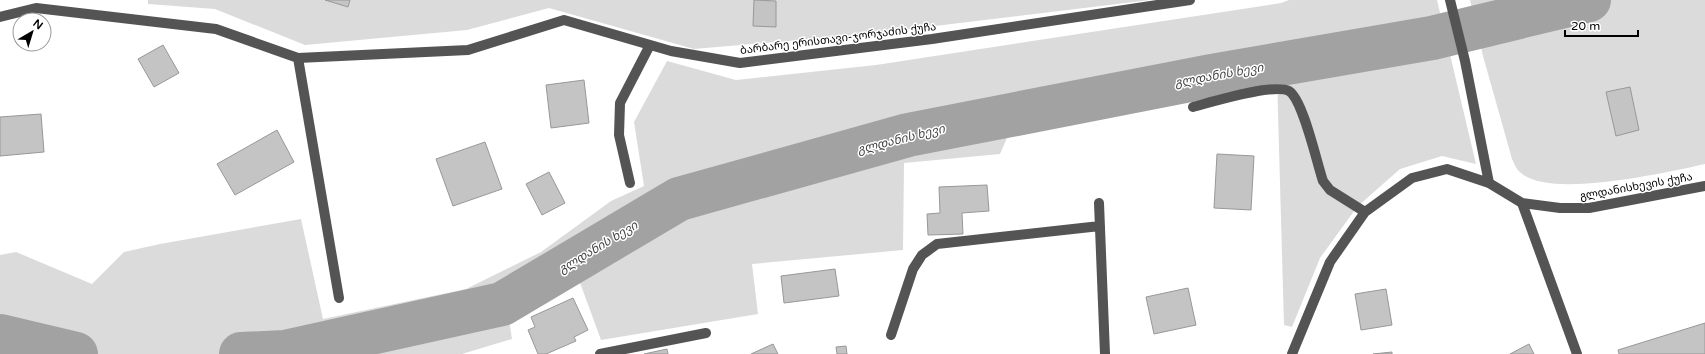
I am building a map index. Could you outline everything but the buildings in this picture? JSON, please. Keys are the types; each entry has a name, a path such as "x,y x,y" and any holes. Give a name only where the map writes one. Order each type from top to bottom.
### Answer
{"street":[{"name":"ბარბარე ერისთავი-ჯორჯაძის ქუჩა","path":"0,17 36,8 216,29 298,58 468,50 564,20 671,51 740,63 932,39 1190,0"},
{"path":"1450,0 1465,61 1489,183"},
{"path":"630,183 619,135 620,103 650,45"},
{"path":"298,58 339,298"},
{"path":"1193,107 1268,89 1288,91 1296,99 1302,113 1323,181 1330,190 1365,212"},
{"path":"1290,353 1330,262 1365,212 1412,178 1447,170 1489,183 1522,203 1577,354"},
{"name":"გლდანისხევის ქუჩა","path":"1522,203 1560,208 1589,208 1705,186"},
{"path":"1099,203 1105,354"},
{"path":"892,335 913,269 922,255 937,244 1100,226"},
{"path":"600,354 706,333"}],"shaded area":[{"path":"148,0 1150,0 860,35 694,49 549,8 467,30 305,45 215,9 148,4"},
{"path":"1289,0 1437,0 1476,164 1442,156 1400,169 1357,207 1320,258 1292,327 1284,325 1277,77 1013,124 1000,154 904,163 903,250 752,264 758,314 601,340 579,280 507,307 512,339 462,354 0,354 0,255 16,252 92,284 124,252 160,244 301,219 323,319 466,289 541,252 611,201 644,186 634,122 667,61 736,80 876,65 1281,3"},
{"path":"1470,0 1705,0 1705,164 1665,173 1609,182 1581,184 1555,184 1534,180 1520,172 1516,168 1512,159 1483,56"}],"waterway":[{"name":"გლდანის ხევი","path":"241,354 285,352 502,304 679,199 908,135 1211,76 1432,38 1589,0"},
{"name":"გლდანის ხევი","path":"0,336 76,354"}]}
